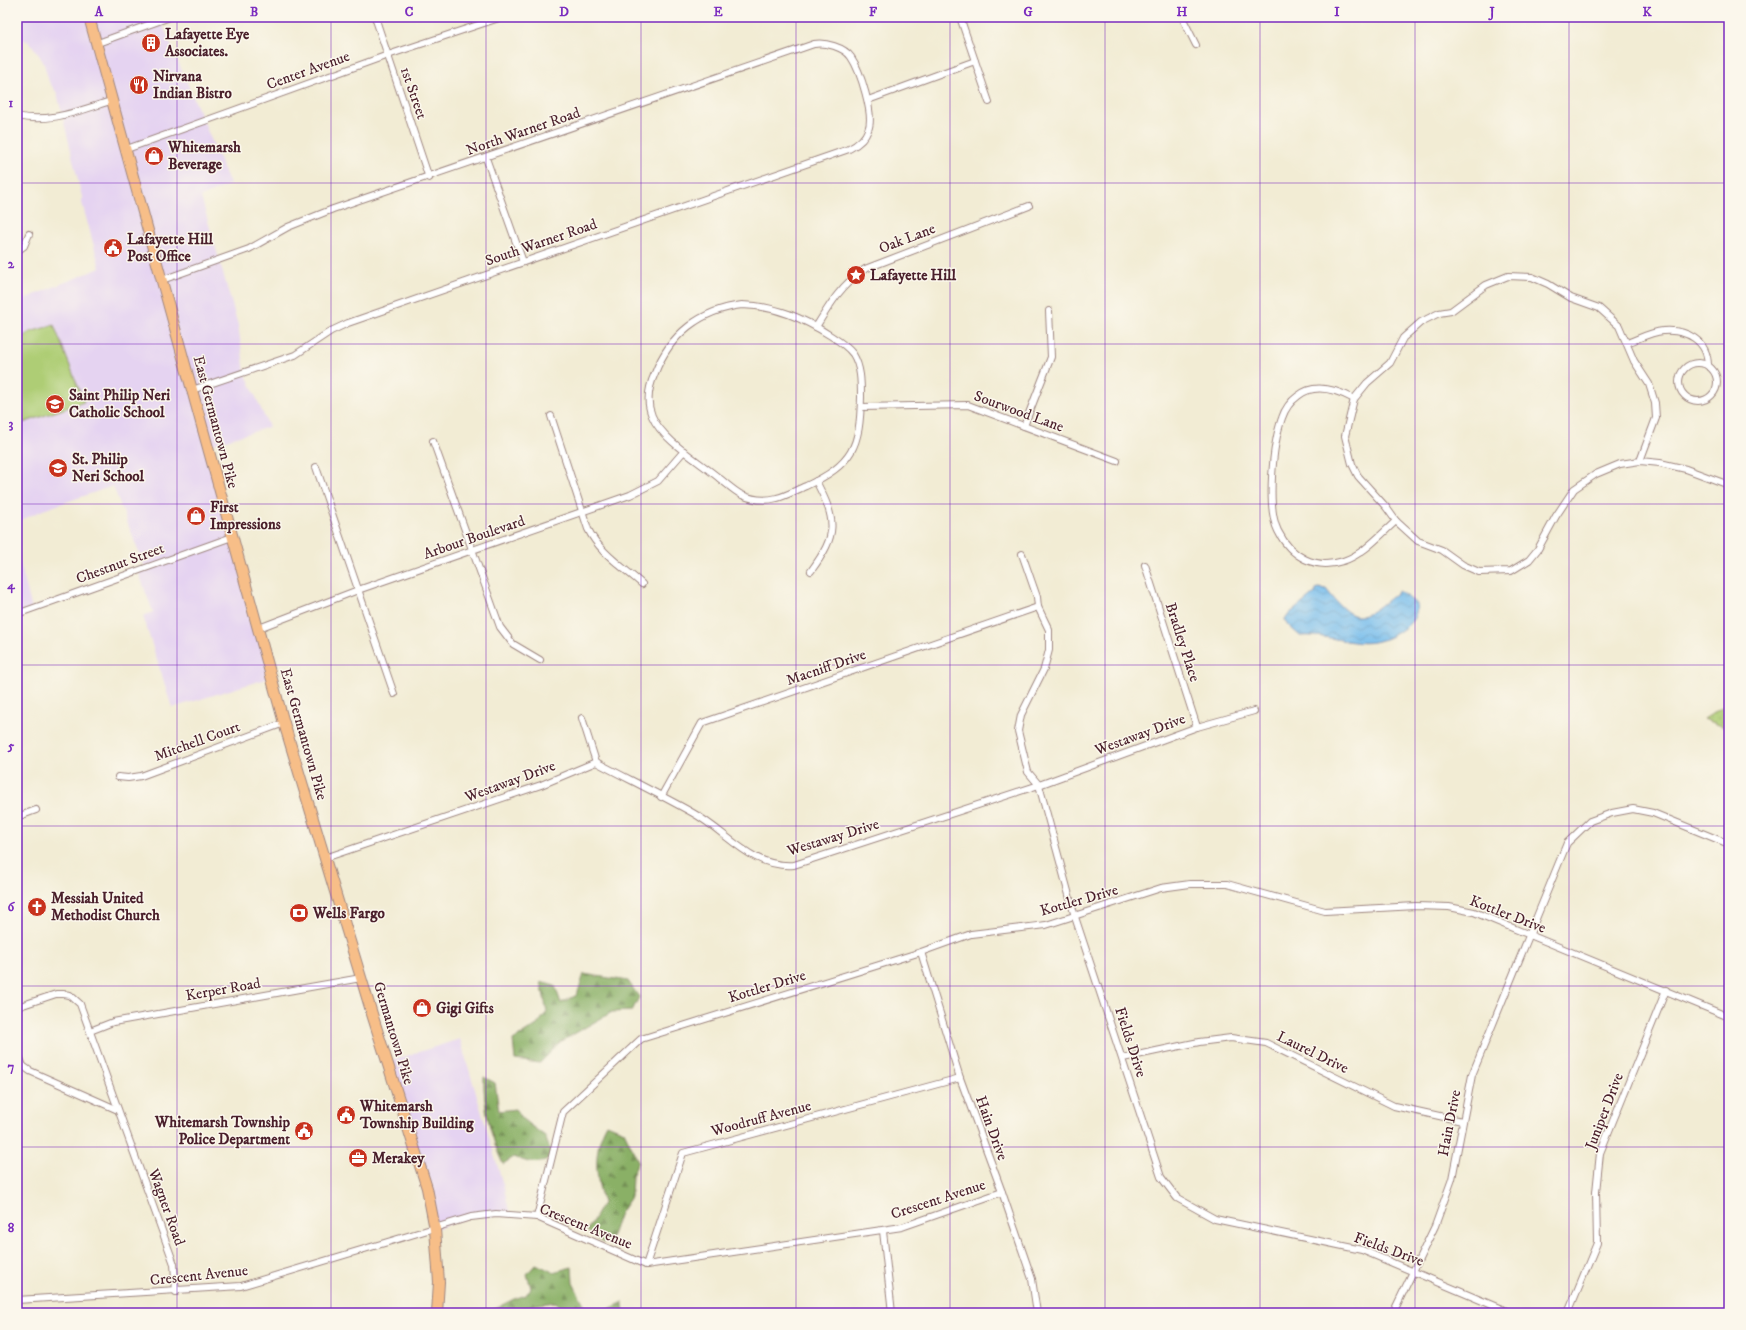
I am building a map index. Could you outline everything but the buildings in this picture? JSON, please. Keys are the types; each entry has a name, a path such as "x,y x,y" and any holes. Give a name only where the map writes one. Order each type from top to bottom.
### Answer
{"main road":[{"name":"East Germantown Pike","path":"89,17 124,150 162,280 284,723 325,858"},
{"name":"Germantown Pike","path":"325,858 427,1188 435,1229 439,1282 438,1313"}],"street":[{"path":"95,44 170,17"},
{"name":"1st Street","path":"375,17 429,178"},
{"name":"Center Avenue","path":"124,150 388,55 502,17"},
{"path":"960,17 989,102"},
{"path":"1182,17 1196,45"},
{"name":"North Warner Road","path":"162,280 249,249 288,227 333,209 429,178 814,44 832,45 851,57 868,100"},
{"path":"868,100 975,61"},
{"name":"South Warner Road","path":"192,390 295,355 331,331 348,323 849,150 861,142 869,129 870,120 868,100"},
{"path":"17,116 34,119 48,118 111,101"},
{"path":"486,158 523,262"},
{"name":"Oak Lane","path":"816,327 837,294 853,277 865,269 1029,206"},
{"path":"17,251 24,246 29,234"},
{"path":"1640,461 1656,418 1655,403 1649,384 1634,361 1619,326 1599,308 1571,298 1548,284 1532,277 1508,276 1486,285 1451,311 1439,313 1421,322 1403,338 1390,363 1367,383 1354,399 1345,436 1352,464 1358,476 1386,507 1396,521 1418,541 1442,550 1463,565 1479,572 1511,571 1529,560 1538,549 1556,516 1574,489 1596,474 1620,464 1640,461 1660,463 1686,469 1729,485"},
{"path":"742,305 767,307 794,315 816,327 848,348 854,356 861,378 861,407 860,429 853,448 847,458 840,465 816,481 778,498 759,500 750,498 732,489 684,451 664,432 652,417 649,398 653,378 662,355 680,332 705,315 730,306 742,305"},
{"path":"1024,426 1051,357 1049,310"},
{"path":"1627,343 1661,331 1677,331 1692,337 1705,348 1708,356 1708,366 1716,375 1716,387 1713,392 1704,400 1697,400 1686,396 1680,385 1681,373 1685,368 1696,363 1708,366"},
{"path":"1354,399 1342,393 1325,388 1311,389 1299,395 1290,403 1282,417 1276,443 1272,477 1274,510 1278,531 1294,552 1311,563 1328,564 1344,561 1361,552 1396,521"},
{"name":"Sourwood Lane","path":"861,407 961,404 977,408 1117,461"},
{"path":"551,416 588,529 598,546 642,584"},
{"path":"433,441 497,620 504,633 518,648 540,660"},
{"name":"Arbour Boulevard","path":"259,628 358,590 584,513 647,488 666,474 684,451"},
{"path":"316,467 394,694"},
{"path":"811,571 826,550 831,522 830,510 816,481"},
{"name":"Chestnut Street","path":"17,614 232,537"},
{"name":"Fields Drive","path":"1022,554 1037,597 1038,608 1049,630 1049,650 1044,669 1021,715 1018,731 1028,772 1040,785 1075,917 1123,1058 1161,1177 1177,1198 1215,1219 1362,1250 1512,1313"},
{"name":"Bradley Place","path":"1145,565 1197,727"},
{"name":"Macniff Drive","path":"661,797 702,723 1038,608"},
{"name":"Westaway Drive","path":"325,858 541,785 596,762 695,814 732,840 751,856 765,862 782,866 794,865 1040,785 1197,727 1254,711"},
{"path":"582,718 596,762"},
{"name":"Mitchell Court","path":"118,777 128,778 141,776 284,723"},
{"name":"Hain Drive","path":"1393,1313 1435,1226 1452,1179 1472,1075 1567,843 1590,821 1612,813 1633,809 1653,813 1729,844"},
{"path":"17,817 36,810"},
{"name":"Kottler Drive","path":"537,1217 562,1112 641,1039 921,952 971,934 1046,925 1075,917 1161,888 1190,884 1227,884 1325,911 1416,906 1449,907 1474,912 1529,936 1666,990 1729,1017"},
{"name":"Hain Drive","path":"921,952 960,1078 1032,1279 1037,1313"},
{"name":"Kerper Road","path":"90,1032 113,1022 361,978"},
{"name":"Juniper Drive","path":"1568,1313 1596,1243 1596,1192 1600,1153 1666,990"},
{"name":"Wagner Road","path":"17,1009 20,1006 56,994 70,995 80,1004 174,1264 176,1292"},
{"name":"Laurel Drive","path":"1123,1058 1199,1042 1231,1038 1266,1043 1394,1106 1462,1121"},
{"path":"17,1050 23,1066 30,1071 118,1110"},
{"name":"Woodruff Avenue","path":"646,1265 683,1153 960,1078"},
{"name":"Crescent Avenue","path":"17,1300 176,1292 241,1286 479,1216 496,1214 537,1217 646,1265 883,1231 902,1227 1002,1192"},
{"path":"883,1231 892,1313"}],"shaded area":[{"path":"17,17 170,17 161,21 230,184 201,197 238,325 245,372 269,427 207,446 272,677 172,708 143,616 153,612 138,571 145,568 113,486 43,510 17,522 17,302 100,268 82,203 82,197 57,93 49,82 44,64 39,55 29,42 17,37"},
{"path":"17,551 32,609 17,614"},
{"path":"460,1039 504,1188 510,1215 471,1217 435,1229 387,1062"}],"green space":[{"path":"54,325 84,402 17,425 17,340 30,332"},
{"path":"1729,703 1729,729 1704,719"},
{"path":"584,974 628,981 639,997 632,1011 612,1012 560,1042 540,1063 515,1060 513,1040 537,1025 547,1012 541,982 555,986 561,1003 577,995"},
{"path":"484,1077 495,1083 499,1111 515,1109 526,1122 545,1136 552,1156 538,1162 525,1161 514,1157 503,1164 491,1133 486,1110"},
{"path":"607,1124 624,1131 638,1161 632,1176 631,1197 620,1213 611,1238 603,1243 587,1231 603,1203 597,1173 597,1153 602,1134"},
{"path":"536,1264 553,1272 572,1267 573,1283 587,1310 605,1311 623,1302 624,1313 563,1313 556,1302 532,1305 511,1313 486,1313 514,1299 526,1295 531,1288 527,1274"}],"water":[{"path":"1317,588 1326,589 1346,611 1354,615 1361,616 1369,613 1399,591 1417,604 1416,612 1412,621 1403,629 1390,637 1377,641 1364,643 1314,636 1300,636 1288,625 1285,620 1289,614 1315,593"}],"place":[{"name":"Lafayette Eye Associates.","path":"151,43"},
{"name":"Nirvana Indian Bistro","path":"139,85"},
{"name":"Whitemarsh Beverage","path":"154,156"},
{"name":"Lafayette Hill Post Office","path":"113,248"},
{"name":"Lafayette Hill","path":"856,275"},
{"name":"Saint Philip Neri Catholic School","path":"55,404"},
{"name":"St. Philip Neri School","path":"58,468"},
{"name":"First Impressions","path":"196,516"},
{"name":"Messiah United Methodist Church","path":"37,907"},
{"name":"Wells Fargo","path":"299,913"},
{"name":"Gigi Gifts","path":"422,1008"},
{"name":"Whitemarsh Township Building","path":"346,1115"},
{"name":"Whitemarsh Township Police Department","path":"304,1131"},
{"name":"Merakey","path":"358,1158"}]}
